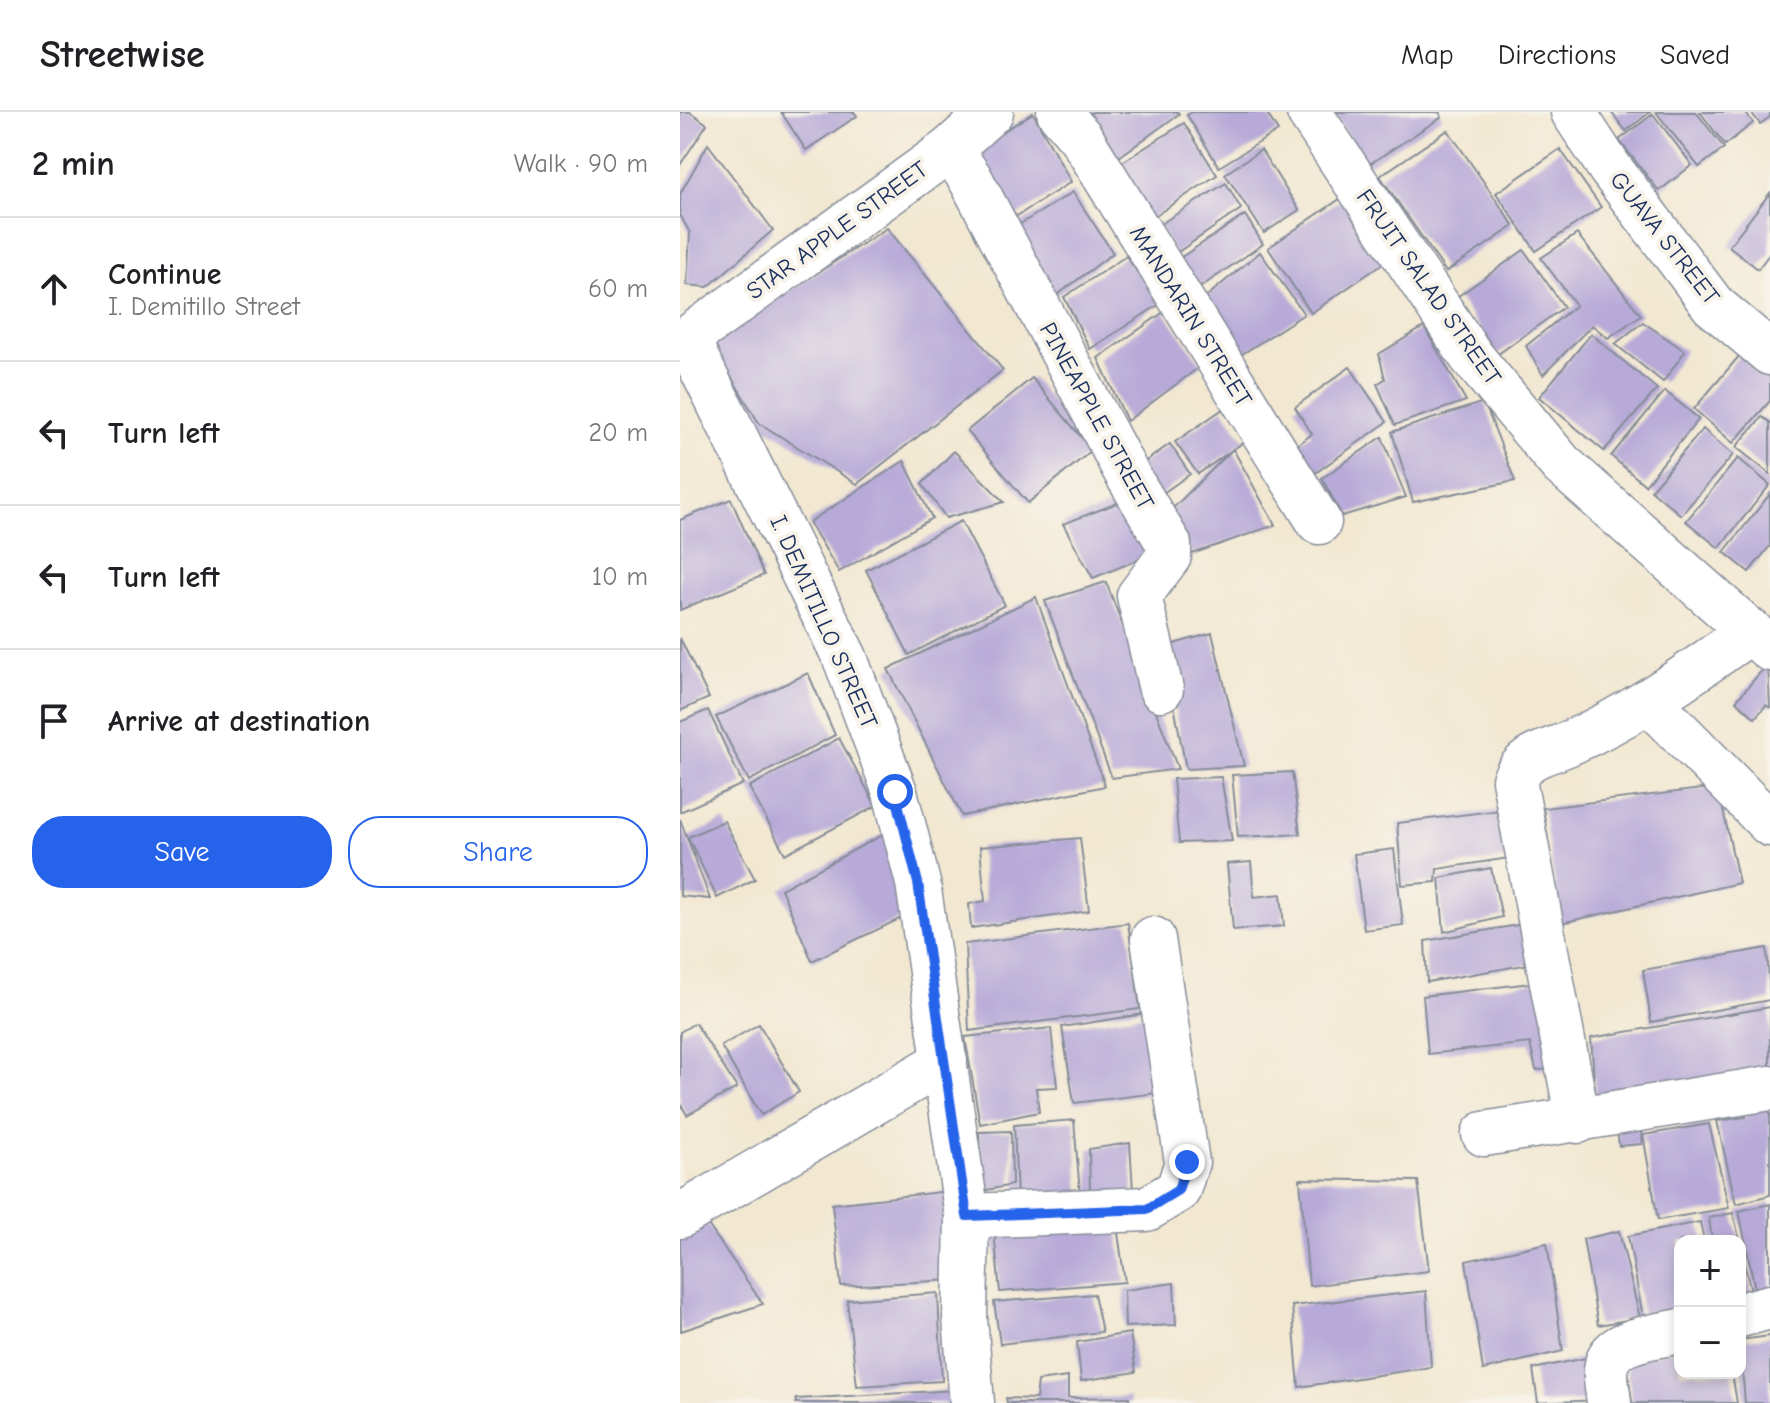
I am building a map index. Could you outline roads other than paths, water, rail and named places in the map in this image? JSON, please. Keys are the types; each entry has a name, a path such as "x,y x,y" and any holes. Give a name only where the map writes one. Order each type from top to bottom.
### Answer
{"street":[{"name":"STAR APPLE STREET","path":"684,342 950,149 991,112"},
{"name":"MANDARIN STREET","path":"1059,112 1081,138 1319,522"},
{"name":"FRUIT SALAD STREET","path":"1309,112 1471,356 1561,464 1760,640"},
{"name":"GUAVA STREET","path":"1573,112 1609,167 1713,305 1770,353"},
{"name":"PINEAPPLE STREET","path":"950,149 970,178 1128,476 1169,544 1169,556 1139,596 1161,689"},
{"name":"I. DEMITILLO STREET","path":"684,342 845,658 895,792 918,883 967,1216 965,1318 972,1403"},
{"path":"1578,1121 1514,780 1520,766 1533,756 1567,743 1650,702 1760,640"},
{"path":"1650,702 1770,824"},
{"path":"967,1216 1147,1209 1178,1190 1187,1162 1153,939"},
{"path":"680,1216 945,1061"},
{"path":"1484,1134 1770,1088"},
{"path":"1746,1313 1770,1307"},
{"path":"1609,1403 1606,1365 1611,1353 1624,1345 1674,1332"}]}
